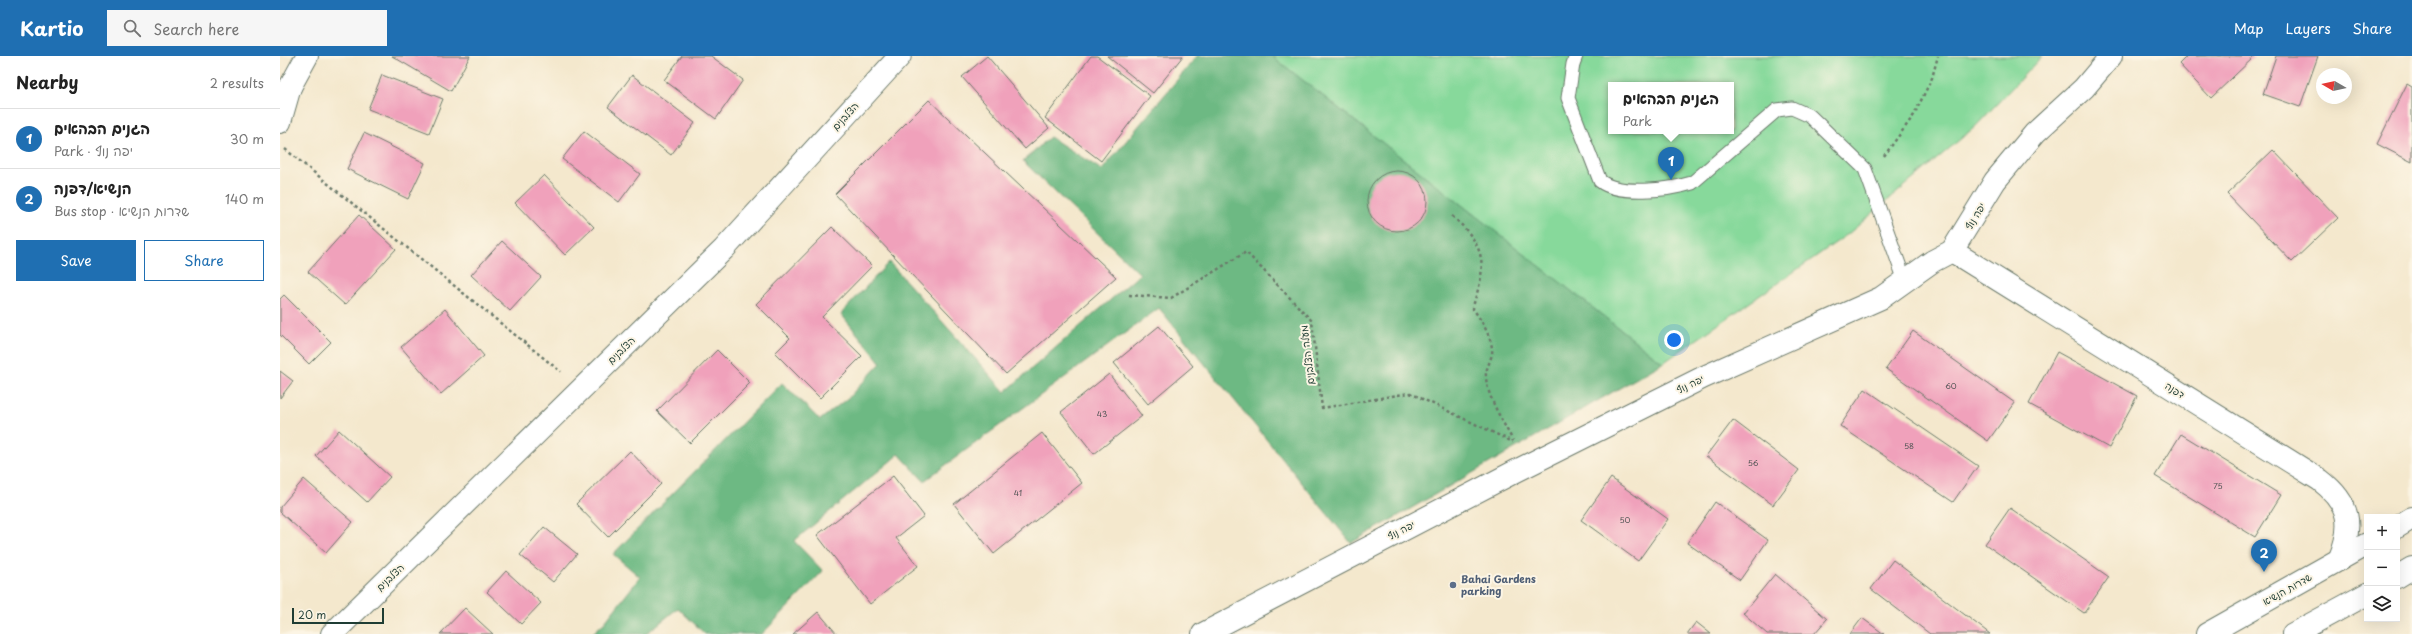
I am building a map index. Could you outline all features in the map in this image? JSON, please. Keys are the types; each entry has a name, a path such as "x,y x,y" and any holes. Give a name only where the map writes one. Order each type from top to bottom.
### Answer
{"street":[{"path":"280,122 285,93 307,56"},
{"name":"הצלבנים","path":"332,634 724,249 900,56"},
{"name":"יפה נוף","path":"1203,634 1537,460 1704,377 1881,298 1933,261 1952,251 1995,181 2035,133 2084,88 2111,56"},
{"name":"דפנה","path":"1952,251 2320,480 2334,491 2344,505 2347,518 2343,550 2339,560"},
{"path":"2400,525 2412,518"},
{"name":"שדרות הנשיא","path":"2207,634 2364,546"},
{"path":"2400,575 2412,568"},
{"path":"2293,634 2364,596"}],"lane":[{"path":"1576,56 1573,64 1568,98 1600,181 1608,188 1618,190 1678,188 1692,183 1776,110 1792,108 1810,116 1827,130 1865,170 1905,281"}],"path":[{"path":"1870,183 1878,172 1885,154 1914,115 1932,78 1938,56"},
{"path":"280,145 582,389"},
{"name":"מעלה הצלבנים","path":"1129,295 1171,298 1246,252 1312,321 1322,408 1410,393 1514,443 1489,390 1486,378 1492,354 1492,347 1481,321 1473,309 1481,276 1482,261 1479,247 1465,228 1452,216"}],"green space":[{"path":"1197,56 1272,56 1663,363 1351,543 1159,308 924,481 899,454 794,541 823,571 762,634 705,634 678,608 646,634 592,634 605,622 640,577 613,554 782,383 820,420 849,397 881,363 841,314 889,262 1005,392 1140,274 1023,161 1050,137 1102,170"},
{"path":"1272,56 2042,56 1976,126 1848,234 1663,363"}],"building":[{"path":"392,56 470,56 451,91"},
{"path":"682,56 711,56 743,80 716,119 664,80"},
{"path":"987,56 1049,128 1025,149 962,77"},
{"path":"1091,56 1097,56 1150,96 1101,161 1045,118"},
{"path":"1107,56 1183,56 1153,93"},
{"path":"2187,56 2255,56 2211,98 2179,64"},
{"path":"2276,56 2318,56 2300,107 2263,94"},
{"path":"382,75 443,99 429,133 368,109"},
{"path":"632,75 695,123 671,155 608,107"},
{"path":"2407,84 2412,87 2412,162 2377,144"},
{"path":"929,100 1116,277 1006,374 835,194"},
{"path":"584,131 640,174 619,202 562,159"},
{"path":"364,133 425,163 408,199 347,169"},
{"path":"2273,150 2338,218 2292,262 2227,194"},
{"path":"1397,171 1414,176 1422,184 1427,201 1422,218 1414,226 1397,231 1380,226 1372,218 1367,201 1372,184 1380,176"},
{"path":"544,175 594,227 565,255 515,203"},
{"path":"359,215 396,249 345,305 308,272"},
{"path":"832,227 872,266 822,317 862,356 820,398 775,353 790,338 756,304"},
{"path":"502,241 541,277 510,311 471,275"},
{"path":"284,295 331,342 309,364 280,335 280,299"},
{"path":"445,309 484,356 441,394 401,347"},
{"path":"1159,326 1193,366 1148,404 1114,363"},
{"path":"1913,331 2015,403 1988,441 1886,369"},
{"path":"717,350 750,383 690,443 657,411"},
{"path":"2057,352 2137,396 2109,448 2029,404"},
{"path":"280,371 293,381 280,398"},
{"path":"1109,374 1142,416 1094,454 1061,412"},
{"path":"1865,389 1978,466 1953,502 1840,426"},
{"path":"1733,420 1799,470 1773,505 1706,456"},
{"path":"339,430 390,477 367,502 316,456"},
{"path":"1042,433 1082,483 994,554 954,504"},
{"path":"2181,434 2281,495 2255,537 2155,476"},
{"path":"630,451 661,484 608,537 576,504"},
{"path":"893,476 924,516 896,538 918,566 870,604 817,535"},
{"path":"1611,478 1668,519 1638,561 1581,520"},
{"path":"304,479 353,522 326,553 280,512 280,507"},
{"path":"1715,502 1768,540 1740,580 1687,543"},
{"path":"2010,508 2109,577 2084,613 1985,544"},
{"path":"544,527 577,554 553,582 520,555"},
{"path":"1893,560 1990,634 1930,634 1871,589"},
{"path":"506,571 541,603 521,624 487,592"},
{"path":"1775,574 1827,619 1814,634 1767,634 1743,613"},
{"path":"465,608 493,634 440,634"},
{"path":"818,612 837,634 793,634"},
{"path":"1862,618 1884,634 1850,634"},
{"path":"1696,622 1711,634 1687,634"}],"place":[{"name":"הגנים הבהאים","path":"1671,180"},
{"name":"הנשיא/דפנה","path":"2264,572"},
{"name":"Bahai Gardens parking","path":"1453,585"}]}
